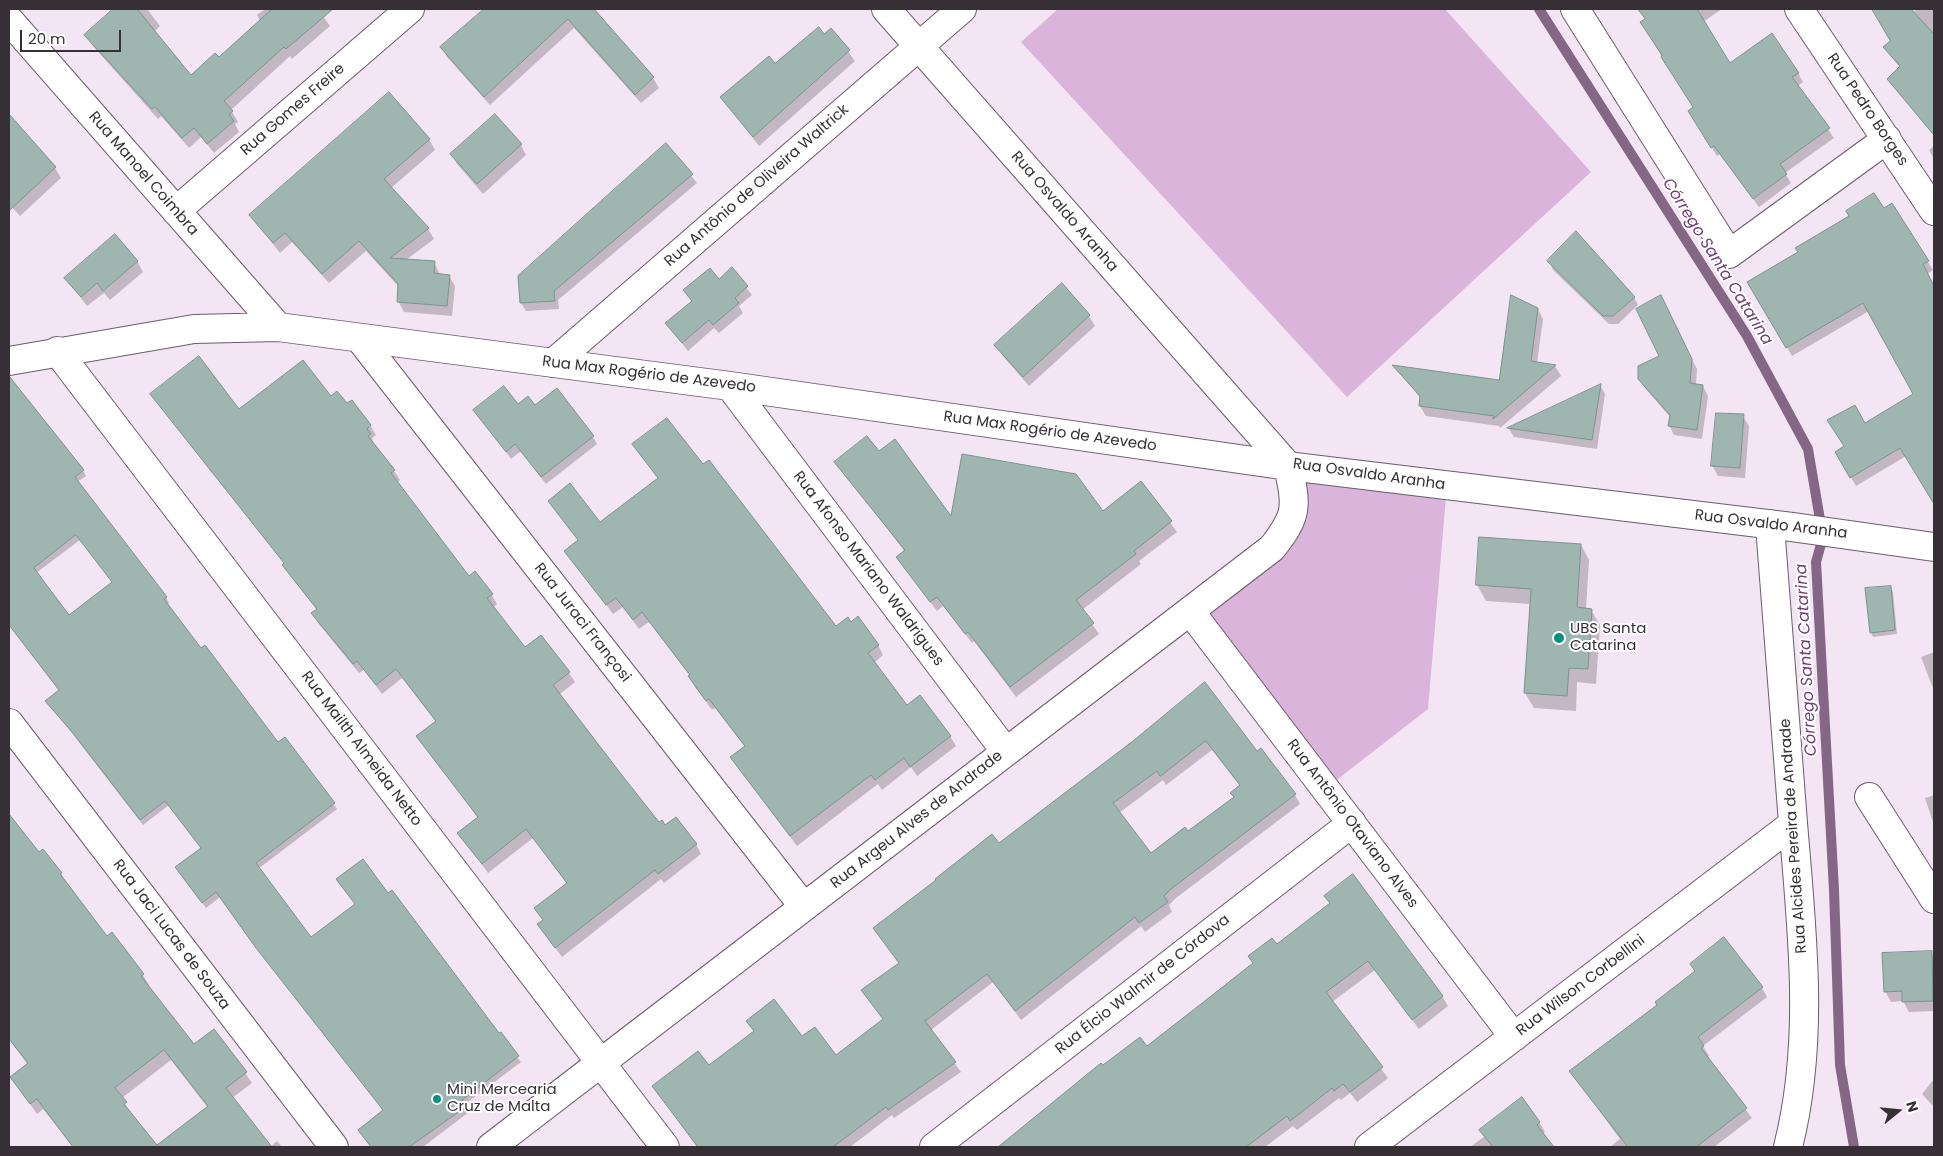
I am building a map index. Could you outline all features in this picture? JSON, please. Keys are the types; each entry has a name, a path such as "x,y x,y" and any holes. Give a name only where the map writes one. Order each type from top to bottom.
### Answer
{"street":[{"name":"Rua Gomes Freire","path":"176,211 410,9"},
{"name":"Rua Osvaldo Aranha","path":"886,9 1288,466 1781,526 1934,547"},
{"name":"Rua Antônio de Oliveira Waltrick","path":"553,363 962,9"},
{"path":"1575,9 1729,254 1887,139"},
{"name":"Rua Pedro Borges","path":"1799,9 1934,211"},
{"name":"Rua Manoel Coimbra","path":"9,20 278,327"},
{"name":"Rua Max Rogério de Azevedo","path":"9,361 57,351 194,329 278,327 730,386 1288,466"},
{"name":"Rua Juraci Françosi","path":"360,339 804,907"},
{"name":"Rua Mailth Almeida Netto","path":"57,351 665,1147"},
{"name":"Rua Afonso Mariano Waldrigues","path":"730,386 1006,752"},
{"name":"Rua Argeu Alves de Andrade","path":"491,1147 1272,548 1290,524 1295,496 1288,466"},
{"name":"Rua Alcides Pereira de Andrade","path":"1781,526 1793,824 1804,958 1805,1045 1798,1109 1788,1147"},
{"name":"Rua Antônio Otaviano Alves","path":"1190,611 1514,1037"},
{"name":"Rua Jaci Lucas de Souza","path":"9,723 334,1147"},
{"path":"1869,797 1934,899"},
{"name":"Rua Élcio Walmir de Córdova","path":"934,1147 1352,823"},
{"name":"Rua Wilson Corbellini","path":"1369,1147 1793,824"}],"shaded area":[{"path":"1058,9 1445,9 1591,172 1347,397 1021,42"},
{"path":"1288,466 1447,485 1428,709 1325,789 1190,611 1272,548"}],"building":[{"path":"113,9 137,9 191,75 215,53 219,57 272,9 333,9 286,49 284,47 224,101 233,111 229,114 234,121 207,144 194,128 182,138 155,107 152,109 84,35"},
{"path":"484,9 594,9 654,77 635,95 568,19 484,97 440,47"},
{"path":"1638,9 1697,9 1730,63 1772,33 1799,73 1792,77 1830,128 1780,164 1787,174 1753,199 1714,146 1711,148 1688,111 1693,107 1640,22 1645,19"},
{"path":"1872,9 1911,9 1934,34 1934,135 1887,79 1900,66 1883,47 1890,41"},
{"path":"819,27 824,34 831,28 850,50 753,137 720,97 769,56 775,63"},
{"path":"389,92 430,139 384,179 429,228 390,258 435,261 434,273 450,275 447,306 397,302 398,284 359,241 322,274 285,233 273,243 249,215"},
{"path":"9,114 56,167 9,211"},
{"path":"495,114 522,144 477,184 450,154"},
{"path":"666,143 693,174 554,291 555,301 520,303 518,276"},
{"path":"1874,193 1884,208 1892,203 1929,261 1923,264 1934,286 1934,504 1900,448 1850,478 1835,452 1844,446 1827,420 1855,405 1865,423 1913,394 1863,303 1786,348 1747,282 1798,252 1795,248 1849,216 1846,211"},
{"path":"1576,231 1635,297 1613,316 1603,316 1547,261"},
{"path":"115,234 138,261 103,291 97,283 81,297 64,278"},
{"path":"732,267 748,286 735,298 739,303 713,325 709,320 682,343 665,323 692,301 683,290 710,268 719,279"},
{"path":"1062,283 1090,315 1023,377 994,345"},
{"path":"1511,295 1538,308 1531,361 1556,365 1493,419 1494,416 1419,406 1420,396 1392,365 1499,380"},
{"path":"1661,295 1692,359 1690,383 1703,385 1697,430 1668,426 1670,415 1638,379 1638,366 1659,356 1636,309"},
{"path":"199,356 239,409 303,360 331,396 337,391 347,403 352,400 371,425 367,429 371,434 368,436 395,470 391,473 469,576 475,571 493,594 487,598 525,647 541,635 570,672 553,685 621,774 659,822 662,820 665,825 676,817 697,844 658,874 655,870 555,948 537,924 543,920 534,908 567,883 526,829 482,864 457,833 478,817 416,736 436,721 396,669 376,685 357,661 353,664 311,613 317,609 282,565 284,563 150,394"},
{"path":"9,376 84,470 75,477 167,597 164,599 201,648 205,645 278,742 285,737 335,803 256,863 311,937 355,904 336,879 363,859 388,893 392,890 499,1033 501,1032 519,1056 462,1100 467,1106 409,1147 371,1147 358,1130 383,1110 256,948 216,892 202,903 175,867 201,848 165,801 140,820 73,733 45,701 59,690 9,625","holes":["76,535 112,582 69,615 34,568"]},
{"path":"1601,384 1592,440 1507,428"},
{"path":"504,386 518,404 528,396 535,405 557,388 594,436 541,477 515,444 506,452 473,410"},
{"path":"1716,413 1744,414 1740,468 1711,466"},
{"path":"667,418 703,464 709,460 836,626 848,617 851,622 858,616 879,645 868,653 907,705 920,695 951,736 910,767 904,758 875,780 871,775 790,836 730,757 745,746 709,699 706,701 688,676 690,675 642,612 633,620 616,598 606,605 564,551 578,540 548,501 570,483 600,522 658,478 632,444"},
{"path":"867,436 879,451 895,439 951,516 962,454 1076,474 1103,511 1141,481 1172,521 1134,551 1136,554 1076,600 1094,623 1010,687 968,632 965,634 937,597 930,602 896,557 905,550 834,462"},
{"name":"UBS Santa Catarina","path":"1479,537 1581,544 1577,607 1592,609 1588,669 1569,668 1567,696 1524,693 1531,589 1476,585"},
{"path":"1891,586 1895,630 1870,633 1865,588"},
{"path":"1205,682 1257,751 1261,748 1296,794 1171,889 1164,896 1168,902 1139,923 1135,917 1015,1011 987,974 925,1021 956,1062 888,1110 886,1107 833,1147 698,1147 652,1086 698,1051 709,1065 754,1031 746,1021 774,999 802,1036 815,1027 836,1055 883,1019 861,990 899,963 873,928 992,834 999,843 1133,741","holes":["1206,741 1240,785 1230,793 1234,797 1188,831 1185,827 1151,853 1113,803 1157,771 1160,776"]},
{"path":"9,814 39,852 43,849 107,936 112,932 144,974 141,976 194,1044 214,1029 247,1072 226,1088 272,1147 73,1147 37,1099 30,1104 10,1077 28,1063 9,1039","holes":["164,1050 208,1106 157,1145 124,1104 127,1102 115,1088"]},
{"path":"1353,874 1443,996 1412,1020 1368,961 1326,992 1383,1067 1350,1092 1343,1084 1334,1091 1332,1088 1290,1121 1287,1116 1246,1147 998,1147 1101,1063 1103,1065 1140,1037 1147,1046 1253,963 1248,956 1272,938 1277,944 1330,903 1324,896"},
{"path":"1724,937 1763,987 1698,1037 1704,1046 1701,1048 1747,1108 1696,1147 1628,1147 1569,1071 1657,1005 1655,1002 1695,971 1690,964"},
{"path":"1932,951 1933,1001 1902,1002 1902,991 1884,992 1882,953"},
{"path":"1522,1097 1540,1122 1537,1125 1554,1147 1493,1147 1479,1130"}],"waterway":[{"name":"Córrego Santa Catarina","path":"1539,9 1747,336 1808,449 1823,537 1816,562 1834,890 1840,1065 1854,1147"}],"place":[{"name":"UBS Santa Catarina","path":"1559,638"},
{"name":"Mini Mercearia Cruz de Malta","path":"437,1099"}]}
